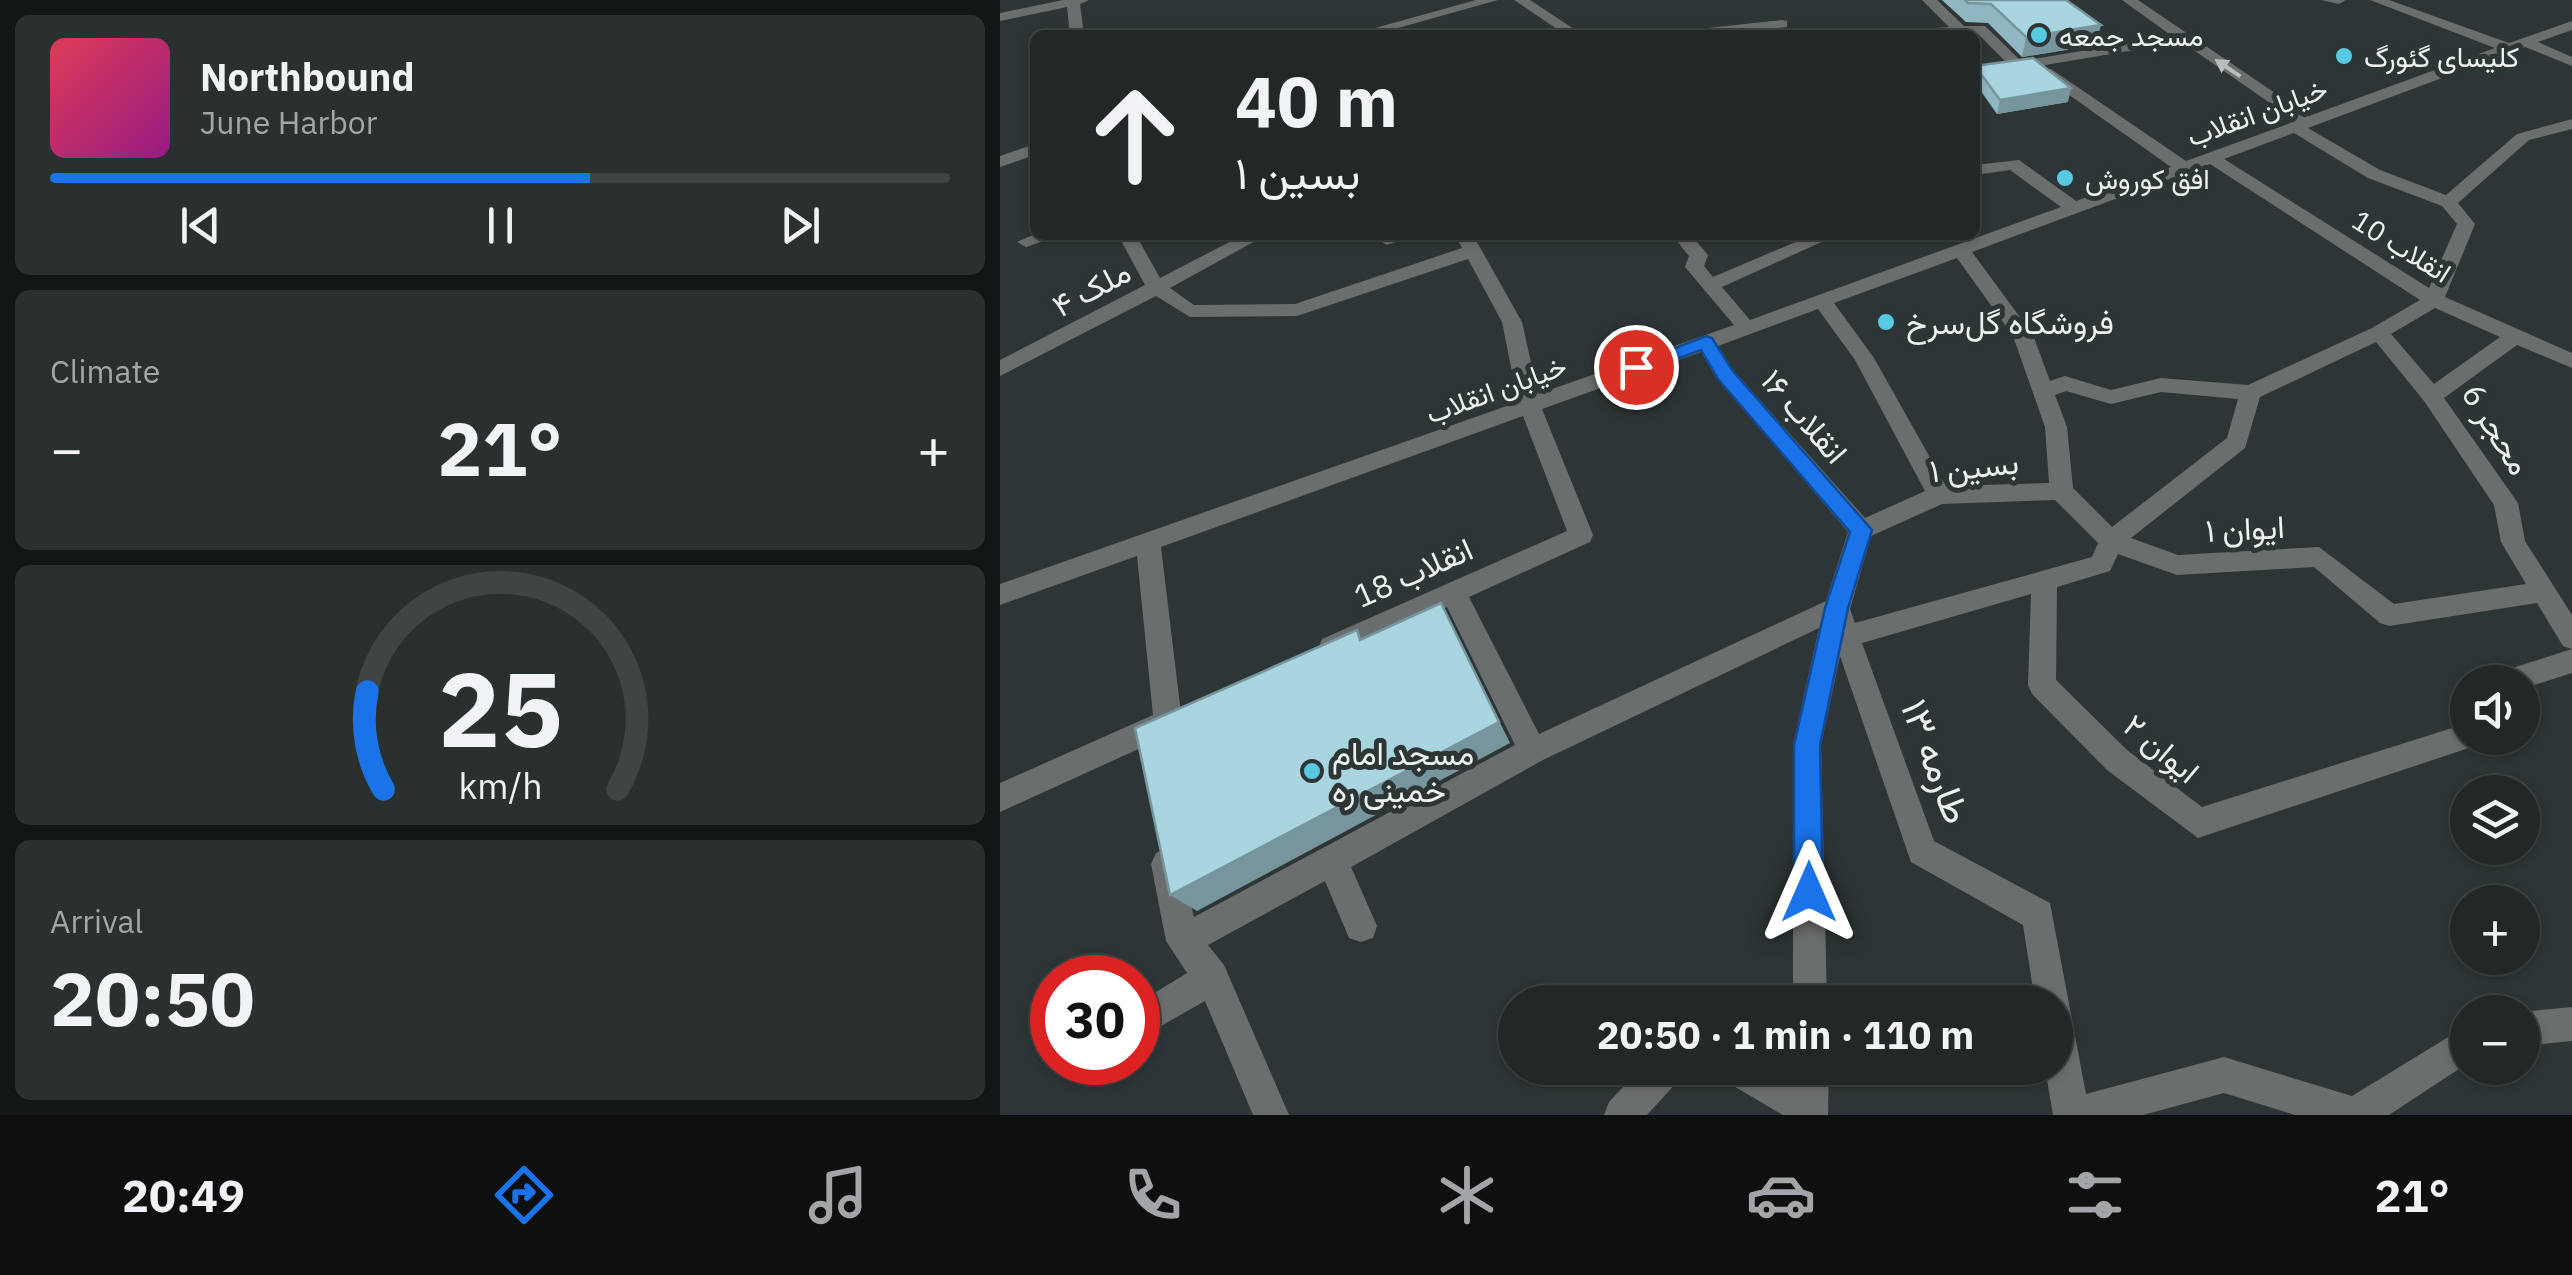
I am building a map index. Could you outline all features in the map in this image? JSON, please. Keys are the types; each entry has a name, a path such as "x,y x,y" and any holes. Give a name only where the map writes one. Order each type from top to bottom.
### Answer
{"street":[{"path":"1377,30 1491,0"},
{"path":"1521,0 1568,30"},
{"path":"1928,0 1960,30"},
{"path":"2043,390 2065,383 2111,398 2161,384 2250,393 2379,333 2434,300 2466,224 2448,202 2374,174 2129,0"},
{"path":"2328,0 2339,0"},
{"path":"2377,0 2572,62"},
{"path":"1000,17 1077,1 1076,30"},
{"path":"1726,30 1782,24"},
{"name":"خیابان انقلاب","path":"1980,239 2212,158 2572,24"},
{"path":"1970,30 1980,29 2026,65 2184,168"},
{"path":"1980,72 2182,38"},
{"path":"2448,202 2523,137 2572,124"},
{"path":"1000,162 1030,151"},
{"name":"انقلاب 10","path":"2212,158 2434,300 2513,338 2569,359"},
{"path":"1980,169 2013,164 2074,208"},
{"path":"1026,242 1033,240"},
{"path":"1130,240 1156,287 1190,310 1297,310 1468,243 1512,322 1530,406"},
{"name":"ملک ۴","path":"1000,369 1247,240"},
{"path":"1686,240 1699,255 1694,267 1746,327"},
{"path":"1710,285 1816,240"},
{"path":"1970,242 2023,335 2056,427 2061,491 2111,541"},
{"name":"خیابان انقلاب","path":"1000,594 1822,301 1970,242"},
{"path":"1822,301 1864,358 1938,496"},
{"path":"2379,333 2432,396"},
{"name":"محجر 6","path":"2513,338 2432,396 2506,503 2513,542 2572,638"},
{"name":"انقلاب ۱۶","path":"1706,342 1725,374 1861,530"},
{"path":"1184,941 1533,751 1841,622 2044,580 2101,564 2111,541 2237,442 2250,393"},
{"name":"انقلاب 18","path":"1310,657 1581,535 1530,406"},
{"name":"بسین ۱","path":"1861,530 1938,496 2061,491"},
{"path":"1810,985 1807,745 1841,622 1861,530"},
{"name":"ایوان ۱","path":"2111,541 2177,565 2319,557 2389,615 2544,592"},
{"path":"1148,544 1168,722"},
{"name":"ایوان ۲","path":"2044,580 2042,685 2117,760 2198,823 2450,742"},
{"path":"1453,592 1533,751"},
{"name":"طارمه ۱۳","path":"1841,622 1922,851 2038,914 2049,985"},
{"path":"2540,671 2572,661"},
{"path":"1000,798 1203,706"},
{"path":"1139,736 1147,773"},
{"path":"1159,829 1184,941 1212,977 1271,1115"},
{"path":"1332,860 1362,926"},
{"path":"1160,1009 1212,977"},
{"path":"2540,1027 2572,1024"},
{"path":"2067,1085 2073,1115 2224,1075 2355,1115 2450,1054"},
{"path":"1622,1115 1649,1085"},
{"path":"1765,1085 1810,1113"},
{"path":"1810,1085 1810,1113"}],"building":[{"path":"1965,0 2066,0 2101,25 2026,37 1991,4"},
{"path":"2033,58 2071,88 2000,100 1980,73 1980,65"},
{"name":"مسجد امام خمینی ره","path":"1441,603 1499,722 1170,895 1135,728 1357,630 1360,640"}],"place":[{"name":"مسجد جمعه","path":"2039,35"},
{"name":"کلیسای گئورگ","path":"2344,56"},
{"name":"افق کوروش","path":"2065,178"},
{"name":"فروشگاه گل‌سرخ","path":"1886,322"},
{"name":"مسجد امام خمینی ره","path":"1312,771"}],"route":[{"path":"1636,367 1706,342 1725,374 1861,530 1836,608 1807,745 1809,892"}]}
